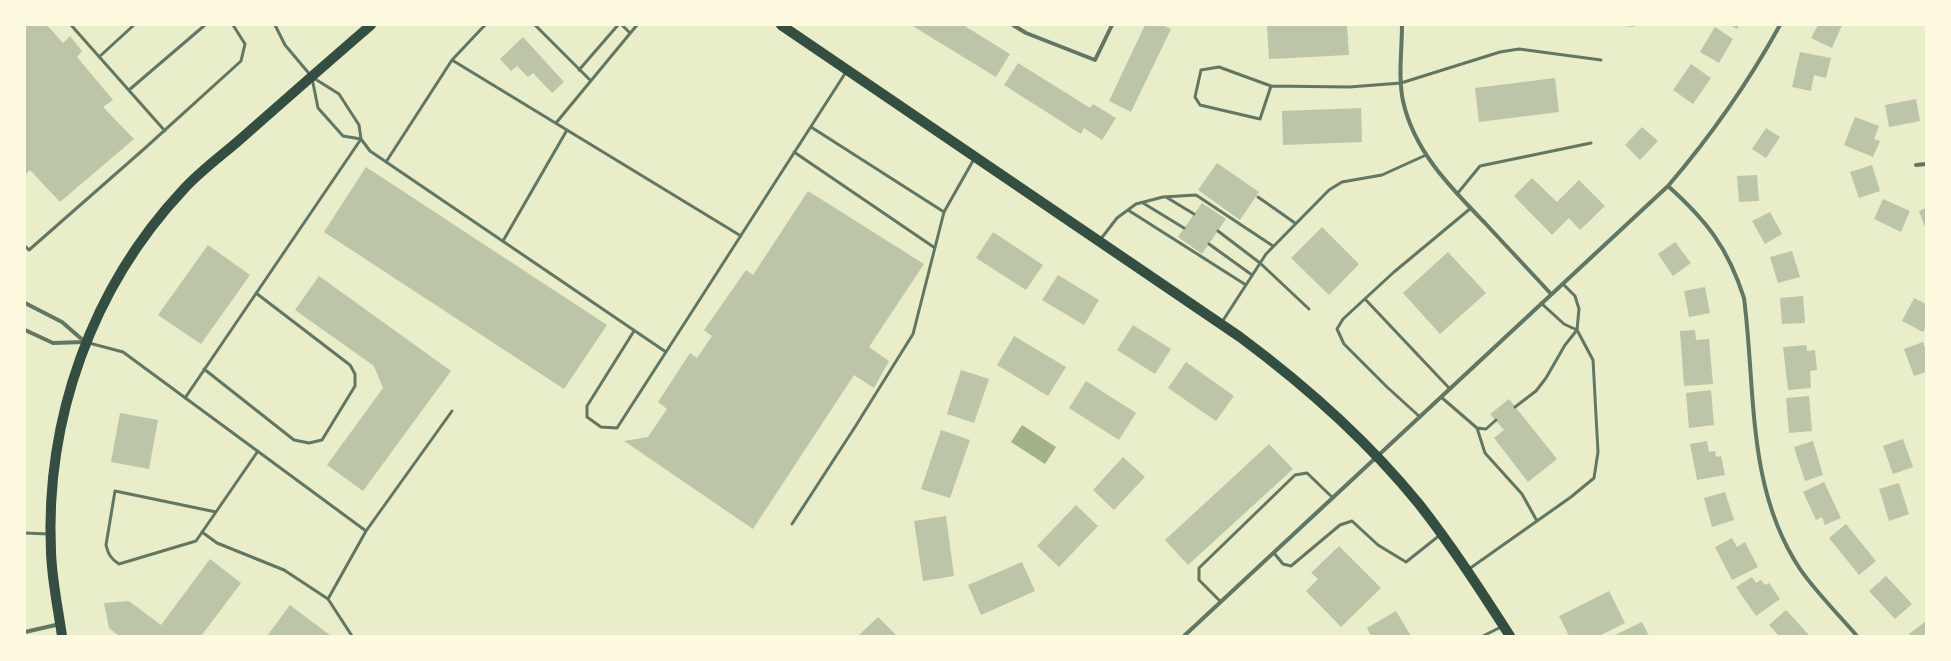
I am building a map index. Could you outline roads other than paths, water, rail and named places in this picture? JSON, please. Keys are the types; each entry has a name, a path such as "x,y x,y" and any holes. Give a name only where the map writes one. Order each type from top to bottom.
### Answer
{"main road":[{"path":"62,636 54,588 51,534 52,484 56,449 63,415 85,342 125,265 153,225 184,189 371,25"},
{"path":"781,25 1221,324 1279,366 1316,397 1352,430 1418,503 1468,570 1510,636"}],"street":[{"path":"1012,25 1026,33 1095,60 1112,25"},
{"path":"1402,25 1401,83 1403,100 1410,124 1426,155 1435,169 1552,294"},
{"path":"1184,636 1668,186 1699,150 1740,94 1780,25"},
{"path":"1916,165 1926,164"},
{"path":"1668,186 1691,206 1718,240 1737,278 1744,298 1757,452 1770,509 1800,570 1857,636"},
{"path":"25,303 62,322 85,342"},
{"path":"25,330 53,344 85,342"},
{"path":"25,632 60,624"}],"lane":[{"path":"71,25 165,131"},
{"path":"99,56 134,25"},
{"path":"129,90 205,25"},
{"path":"25,246 29,250 165,131 241,61 245,44 233,25"},
{"path":"275,25 285,45 312,77 339,94 359,125 361,139 370,151 666,352"},
{"path":"386,162 452,60 485,25"},
{"path":"535,25 591,81"},
{"path":"579,70 618,25"},
{"path":"622,25 630,33"},
{"path":"556,123 637,25"},
{"path":"1271,86 1260,119 1200,105 1195,97 1201,70 1219,68 1271,86 1348,87 1401,83 1500,52 1518,49 1601,60"},
{"path":"452,60 740,236"},
{"path":"634,331 587,406 587,416 601,427 617,428 847,70"},
{"path":"312,77 318,108 343,136 361,139"},
{"path":"811,127 944,212"},
{"path":"503,241 567,130"},
{"path":"185,398 361,139"},
{"path":"1458,194 1480,166 1591,143"},
{"path":"794,152 934,248"},
{"path":"1221,324 1260,263 1273,246 1329,190 1342,182 1382,175 1426,155"},
{"path":"792,524 913,334 944,212 975,158"},
{"path":"1099,242 1117,218 1136,204 1166,197 1196,195 1273,246"},
{"path":"1166,197 1194,214"},
{"path":"1258,197 1295,223"},
{"path":"1143,202 1184,228"},
{"path":"1420,417 1387,387 1344,344 1337,329 1342,319 1365,298 1471,208"},
{"path":"1128,210 1246,285"},
{"path":"1218,231 1260,263 1309,309"},
{"path":"1209,244 1252,275"},
{"path":"1515,407 1536,391 1546,378 1565,345 1577,330 1579,309 1575,296 1562,284"},
{"path":"204,369 294,440 309,443 322,440 355,386 355,374 350,365 256,293"},
{"path":"1365,298 1450,389"},
{"path":"1468,570 1571,498 1594,478 1598,452 1593,360 1577,330 1564,324 1541,303"},
{"path":"85,342 123,352 366,531"},
{"path":"1441,397 1477,428 1485,453 1522,494 1537,521"},
{"path":"328,599 366,531 452,410"},
{"path":"1477,428 1486,429 1496,420"},
{"path":"216,512 115,491 106,545 108,553 113,560 119,564 196,541 202,532 216,512 258,451"},
{"path":"1221,602 1199,580 1199,568 1295,475 1308,473 1333,498"},
{"path":"1274,553 1283,564 1291,566 1340,525 1352,521 1378,545 1406,562 1442,534"},
{"path":"202,532 217,543 284,570 328,599 352,636"},
{"path":"25,533 51,534"},
{"path":"1483,636 1503,625"}]}
